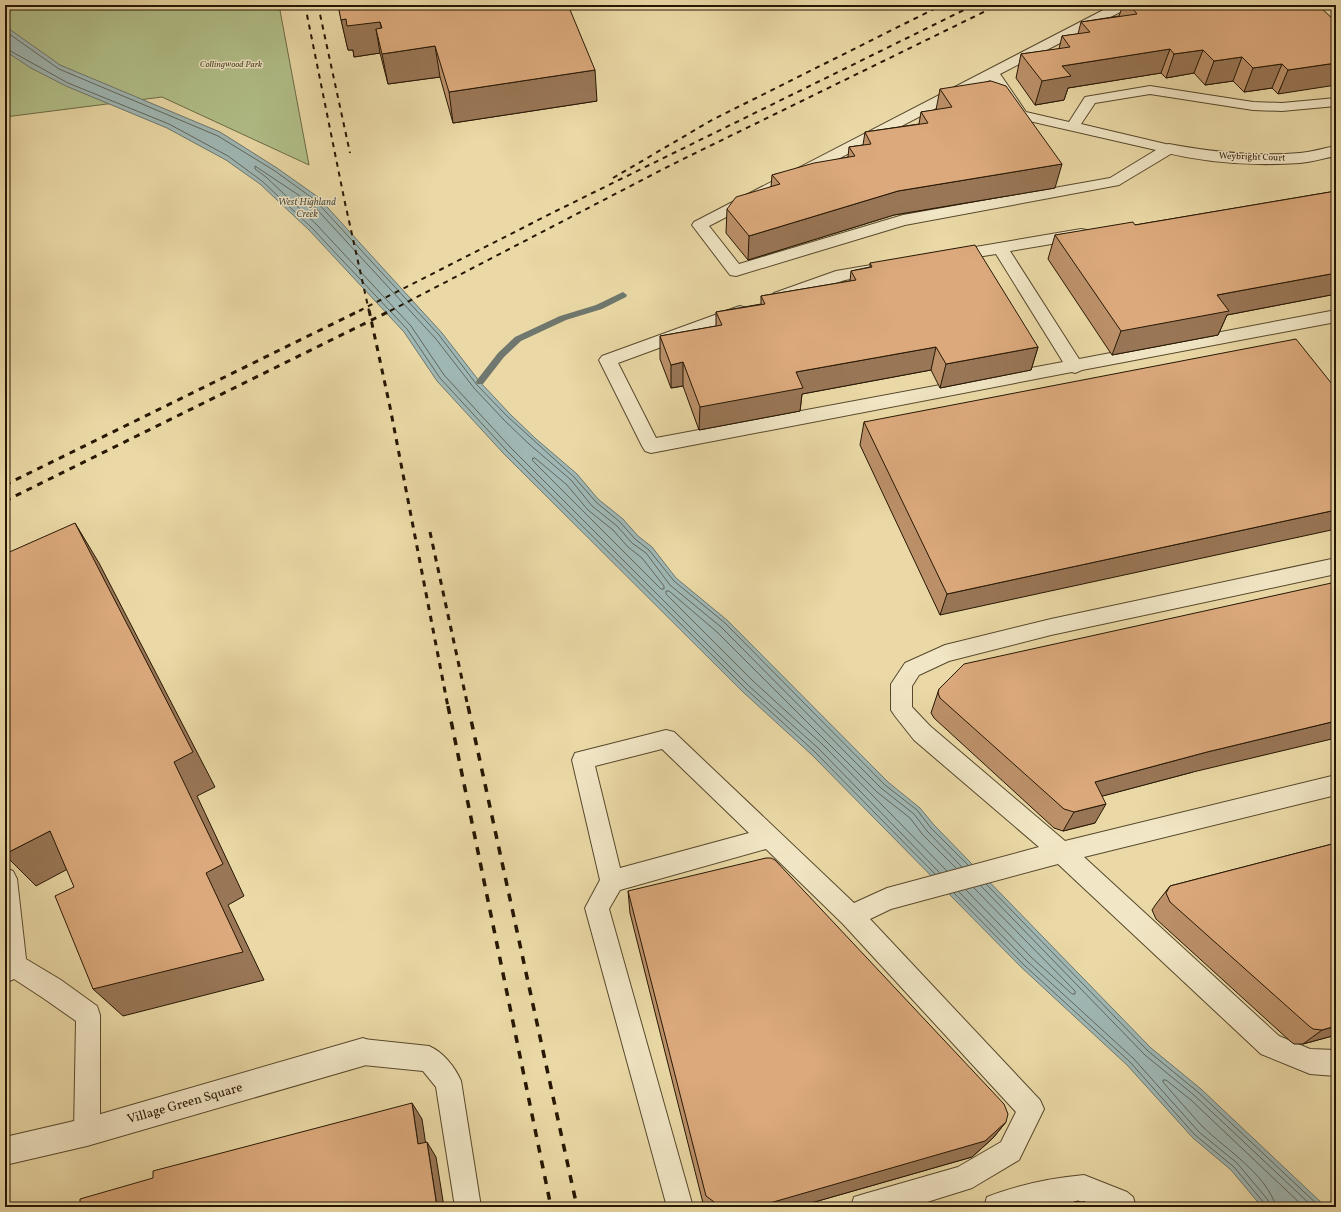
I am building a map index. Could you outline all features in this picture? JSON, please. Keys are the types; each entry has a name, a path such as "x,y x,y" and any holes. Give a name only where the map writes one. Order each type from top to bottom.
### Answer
{"street":[{"name":"Weybright Court","path":"1169,148 1203,155 1248,159 1295,158 1336,151"},
{"name":"Village Green Square","path":"5,1151 88,1132 364,1052"}],"lane":[{"path":"1123,5 700,225 736,271 902,220 1114,182 1169,148"},
{"path":"992,74 1021,115 1169,148"},
{"path":"1073,126 1090,100 1150,90 1253,106 1282,107 1336,102"},
{"path":"940,258 1094,232"},
{"path":"1000,248 1075,366"},
{"path":"894,266 842,275 608,360 651,446 1336,316"},
{"path":"1336,566 1051,627 945,654 912,669 901,684 902,710 922,733 1063,853 1270,1045 1299,1060 1328,1064 1336,1063"},
{"path":"680,1207 597,908 612,881 583,760 666,740 850,916 1031,1109 1010,1151 970,1175 963,1179 864,1207"},
{"path":"850,916 887,899 1010,866 1336,785"},
{"path":"612,881 769,838"},
{"path":"5,879 10,969 52,989 88,1015 88,1132"},
{"path":"364,1052 429,1059 448,1081 468,1207"},
{"path":"997,1207 1049,1192 1084,1188 1118,1201 1123,1207"}],"green space":[{"name":"Collingwood Park","path":"5,5 279,5 309,165 162,97 5,117"}],"water":[{"name":"West Highland Creek","path":"5,26 60,65 220,132 277,168 318,197 442,333 480,382 510,414 535,438 577,474 598,499 623,519 638,536 652,547 676,578 727,620 888,782 920,808 934,825 1151,1048 1201,1089 1326,1207 1262,1207 1231,1170 1193,1138 1127,1065 1021,967 812,755 743,692 504,454 437,381 404,332 309,230 260,184 226,160 167,128 66,86 31,68 5,51"}],"building":[{"path":"338,5 568,5 595,70 449,92 435,46 382,54 376,29 382,28 380,22 347,26 346,19 341,20"},
{"path":"1130,5 1318,5 1336,22 1336,63 1288,70 1282,64 1253,68 1242,57 1214,61 1203,50 1174,54 1170,49 1062,66 1071,76 1042,81 1021,54 1070,47 1062,36 1090,32 1081,22 1137,14"},
{"path":"991,81 1006,86 1062,164 898,191 749,236 727,209 736,197 780,184 772,175 814,163 855,156 849,147 871,144 865,132 928,123 921,112 952,107 940,89"},
{"path":"1336,191 1336,273 1217,295 1229,311 1121,331 1055,235 1133,222 1135,225"},
{"path":"975,245 1038,347 946,364 936,347 796,372 803,388 700,407 683,362 671,365 660,336 722,325 716,312 765,304 761,296 856,280 851,271 872,267 870,263"},
{"path":"1296,339 1336,389 1336,510 947,594 864,422"},
{"path":"75,523 193,752 174,762 223,864 206,873 243,952 93,989 55,896 74,887 50,831 5,854 5,554"},
{"path":"1336,582 1336,721 1207,752 1095,782 1106,804 1074,812 1064,809 940,698 938,693 939,689 964,664"},
{"path":"1336,843 1336,1026 1322,1030 1313,1029 1309,1026 1170,902 1166,893 1170,886"},
{"path":"766,858 775,860 1004,1104 1008,1114 1006,1122 985,1141 756,1207 721,1207 706,1196 628,891"},
{"path":"412,1103 418,1144 427,1142 437,1207 80,1207 80,1199 153,1178 153,1171"},
{"path":"1078,1201 1087,1205 1088,1207 1056,1207"}],"waterway":[{"path":"480,382 501,355 518,339 563,318 599,307 623,295"}],"railway":[{"path":"305,5 345,203 368,306"},
{"path":"318,5 350,153"},
{"path":"613,178 712,120 942,5"},
{"path":"368,306 556,211 974,5"},
{"path":"390,311 671,165 998,5"},
{"path":"360,310 368,306"},
{"path":"368,306 369,311"},
{"path":"5,485 360,310"},
{"path":"369,310 371,320"},
{"path":"371,320 390,311"},
{"path":"5,501 371,320"},
{"path":"371,320 390,407 448,707"},
{"path":"430,532 468,707"},
{"path":"448,706 551,1207"},
{"path":"468,706 577,1207"}]}
